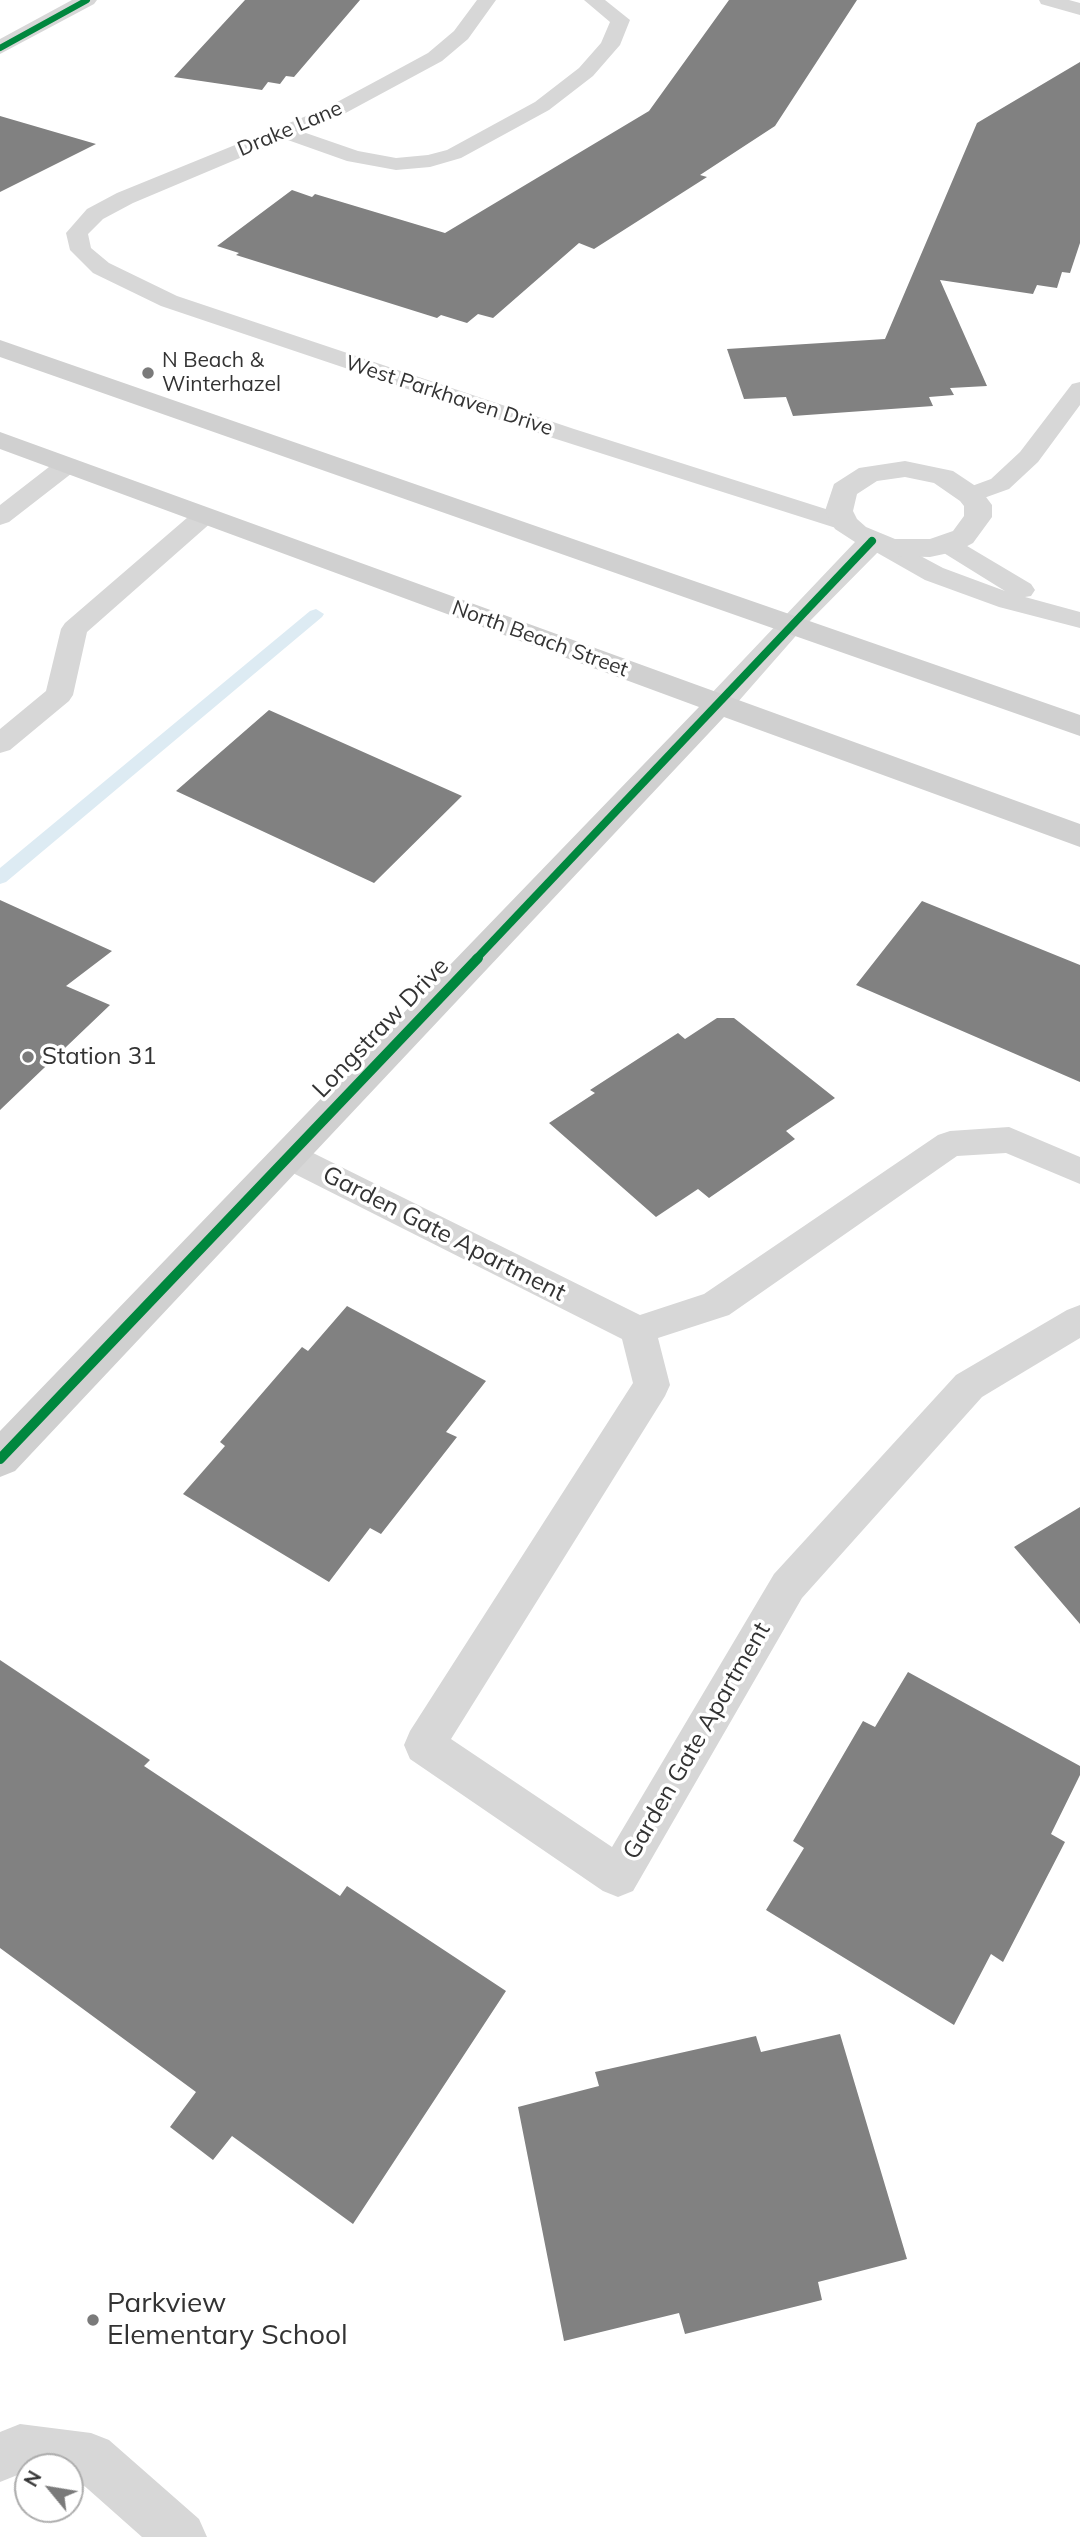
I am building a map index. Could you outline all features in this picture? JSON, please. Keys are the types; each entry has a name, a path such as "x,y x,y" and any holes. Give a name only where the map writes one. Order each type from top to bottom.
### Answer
{"main road":[{"path":"0,348 1080,726"},
{"name":"North Beach Street","path":"0,440 1080,836"},
{"name":"Longstraw Drive","path":"0,1459 719,704"}],"street":[{"path":"0,48 87,0"},
{"path":"905,469 943,477 970,495 978,505 978,517 963,537 948,545 930,548 891,547 874,541 856,533 845,523 839,511 844,490 869,474 905,469"},
{"name":"Longstraw Drive","path":"719,704 791,624 874,541"}],"lane":[{"name":"Drake Lane","path":"78,233 95,214 125,198 333,112 435,57 461,35 487,0"},
{"path":"285,132 354,157 396,164 454,154 542,106 586,72 610,45 620,20 593,0"},
{"path":"1048,0 1080,9"},
{"name":"West Parkhaven Drive","path":"78,233 81,250 101,268 169,301 552,430 845,523"},
{"path":"970,495 1000,484 1029,457 1080,389"},
{"path":"0,517 67,464"},
{"path":"0,744 59,695 74,629 204,516"},
{"path":"874,541 934,574 1008,601 1080,617"},
{"path":"948,545 1014,586 1080,617"},
{"path":"638,1330 716,1305 950,1144 1009,1140 1080,1171"},
{"name":"Garden Gate Apartment","path":"289,1156 638,1330 652,1385 425,1745 618,1876 788,1586 969,1386 1080,1321"},
{"path":"0,2457 20,2449 91,2458 181,2537"}],"building":[{"path":"245,0 360,0 294,77 286,76 280,84 268,82 262,90 174,77"},
{"path":"729,0 857,0 775,126 700,175 707,177 594,249 579,243 493,318 478,314 467,323 441,315 437,318 236,255 239,253 217,246 292,190 312,197 315,194 445,233 649,111"},
{"path":"1080,62 1080,243 1070,273 1062,272 1057,288 1037,285 1033,294 940,280 987,386 950,388 954,395 929,397 933,406 793,416 786,397 744,399 727,349 885,339 977,123"},
{"path":"0,116 96,144 0,192"},
{"path":"269,710 462,796 374,883 176,791"},
{"name":"Station 31","path":"0,900 112,951 66,986 110,1005 0,1110"},
{"path":"922,901 1080,965 1080,1082 856,985"},
{"path":"717,1018 734,1018 835,1098 786,1131 795,1139 709,1198 698,1189 656,1217 549,1123 595,1093 590,1090 678,1033 685,1039"},
{"path":"347,1306 486,1381 446,1432 457,1437 381,1534 370,1528 329,1582 183,1494 225,1446 220,1442 302,1347 308,1351"},
{"path":"1080,1507 1080,1624 1014,1547"},
{"path":"0,1660 150,1760 144,1766 340,1896 347,1886 506,1991 353,2224 232,2136 213,2160 170,2127 196,2092 0,1948"},
{"path":"908,1672 1080,1766 1080,1775 1051,1834 1065,1842 1003,1962 991,1954 954,2025 766,1910 804,1848 793,1841 863,1721 875,1727"},
{"path":"840,2034 907,2259 818,2282 822,2300 685,2334 679,2313 564,2341 518,2107 599,2086 595,2072 756,2036 761,2052"}],"waterway":[{"path":"0,878 316,614"}],"cycle path":[{"path":"0,48 87,0"},
{"path":"0,1459 872,541"}],"place":[{"name":"N Beach & Winterhazel","path":"148,373"},
{"name":"Station 31","path":"28,1057"},
{"name":"Parkview Elementary School","path":"93,2320"}]}
